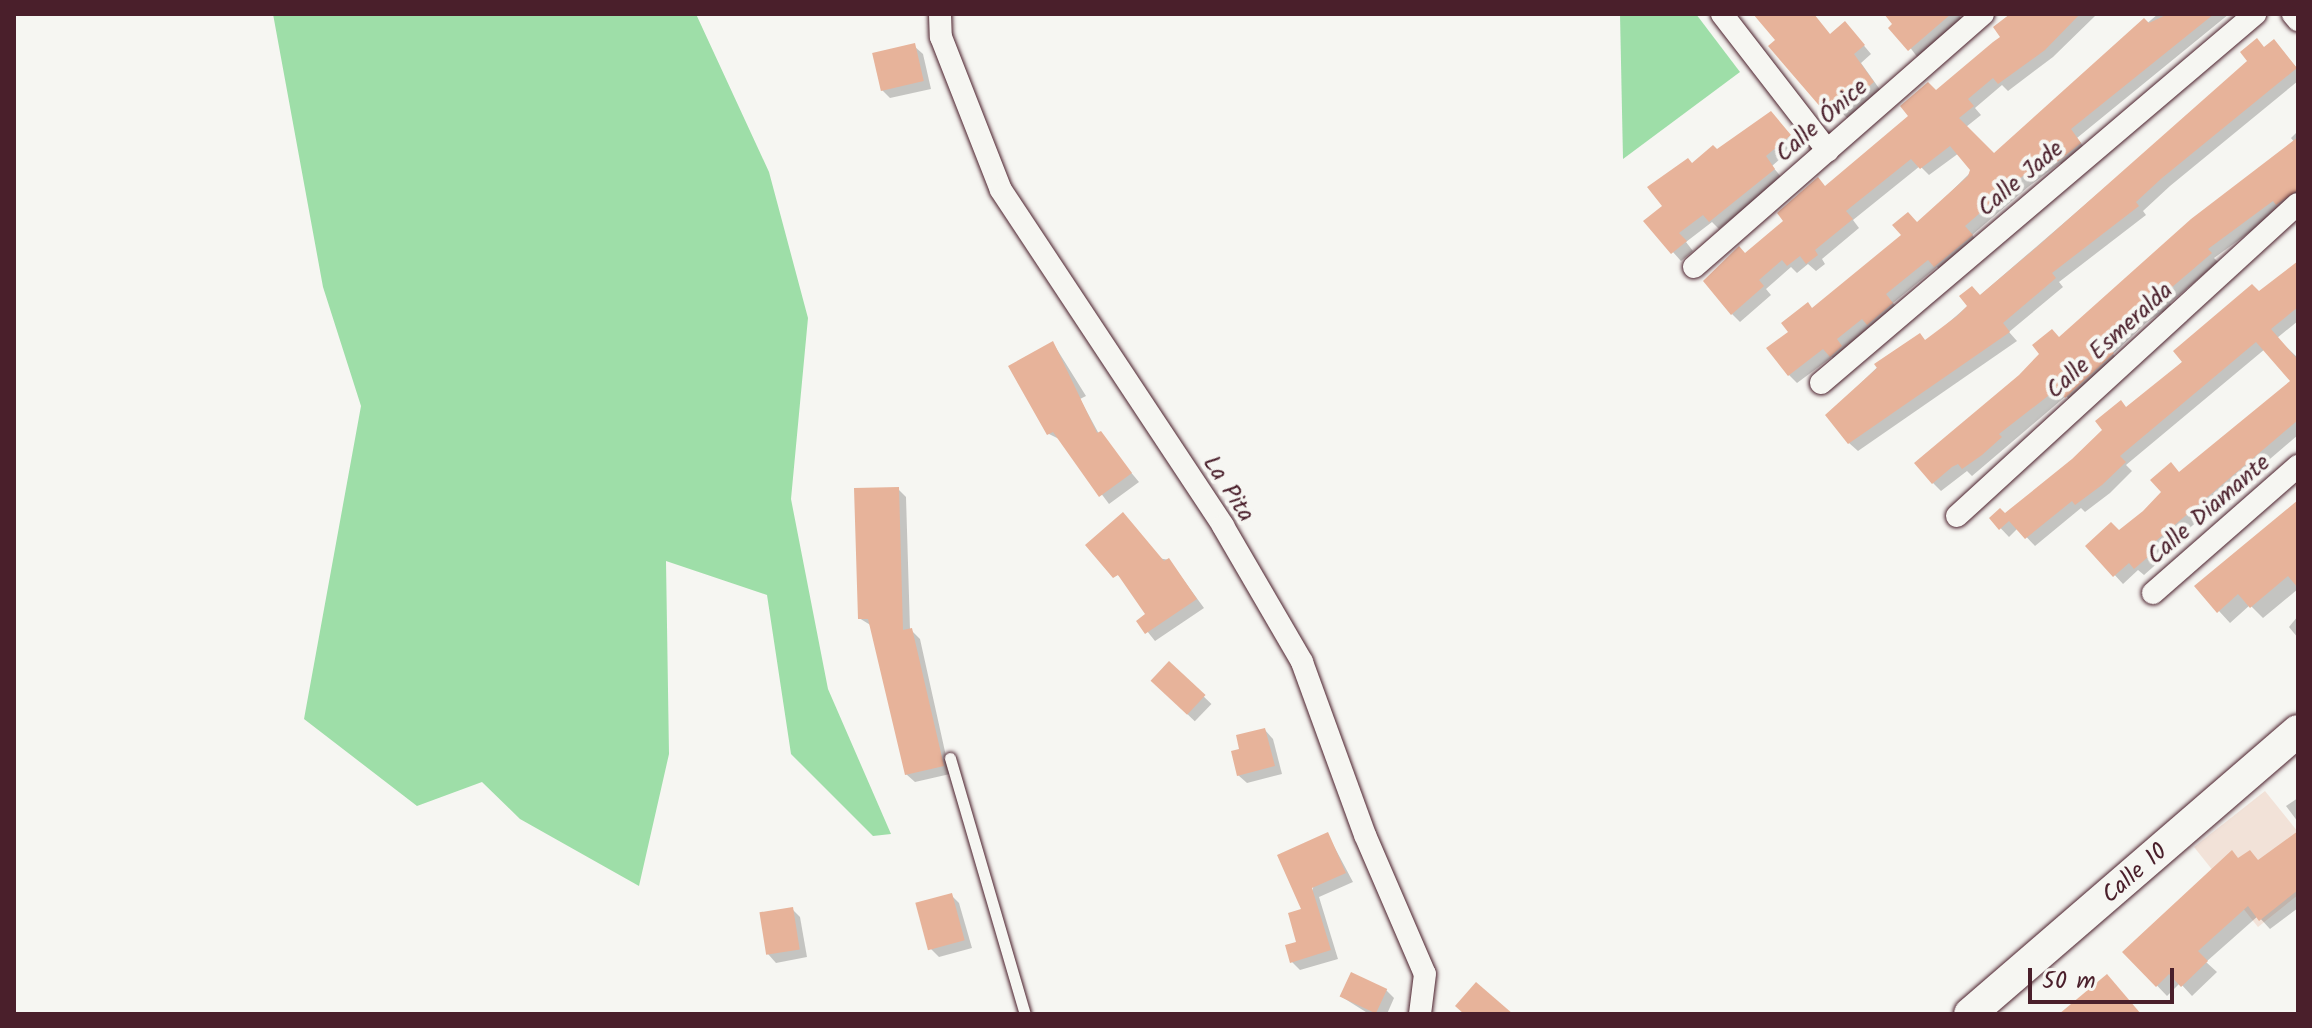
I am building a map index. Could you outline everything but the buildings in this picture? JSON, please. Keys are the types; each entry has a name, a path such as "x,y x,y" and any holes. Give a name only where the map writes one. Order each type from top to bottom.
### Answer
{"main road":[{"name":"Calle 10","path":"1970,1014 2298,731"}],"street":[{"name":"La Pita","path":"940,14 941,37 1001,190 1223,526 1302,662 1365,835 1425,974 1420,1014"},
{"path":"1722,14 1828,151"},
{"name":"Calle Ónice","path":"1694,267 1983,14"},
{"name":"Calle Jade","path":"1821,383 2255,14"},
{"path":"2293,14 2298,20"},
{"name":"Calle Esmeralda","path":"1957,516 2298,204"},
{"name":"Calle Diamante","path":"2153,593 2298,466"}],"lane":[{"path":"950,758 1025,1014"}],"shaded area":[{"path":"2265,791 2298,832 2298,895 2258,927 2194,847"}],"green space":[{"path":"273,14 696,14 769,172 808,318 791,499 828,689 891,834 873,836 791,754 767,595 666,561 669,754 639,886 520,819 482,782 417,806 304,719 361,406 323,287"},
{"path":"1620,14 1696,14 1740,72 1623,159"}]}
